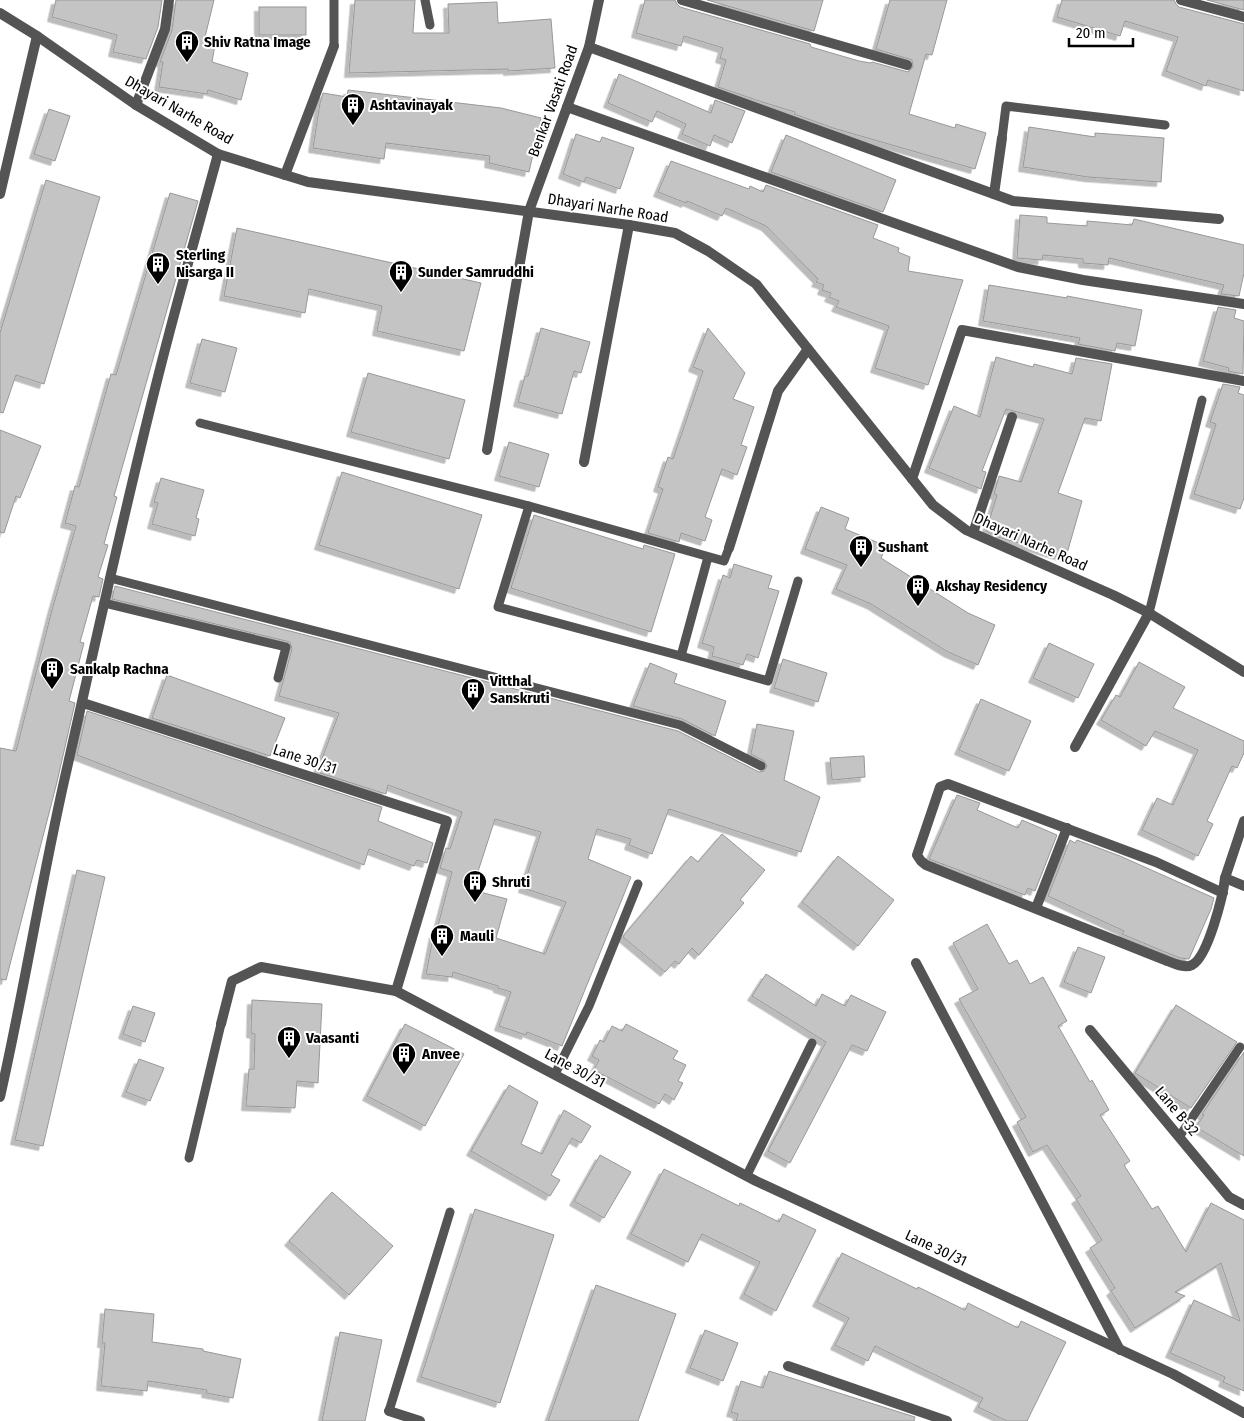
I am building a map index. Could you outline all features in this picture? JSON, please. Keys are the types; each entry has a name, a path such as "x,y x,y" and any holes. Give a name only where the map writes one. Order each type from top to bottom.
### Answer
{"street":[{"path":"136,105 165,29 169,0"},
{"name":"Benkar Vasati Road","path":"487,450 529,211 588,47 599,0"},
{"path":"682,0 907,65"},
{"path":"1181,0 1244,17"},
{"name":"Dhayari Narhe Road","path":"0,14 37,36 136,105 218,154 308,182 529,211 675,233 708,251 756,284 933,505 966,530 1113,595 1148,613 1244,672"},
{"path":"0,194 37,36"},
{"path":"285,175 334,46"},
{"path":"588,47 1013,201 1218,220"},
{"path":"567,107 1018,267 1083,280 1244,304"},
{"path":"994,194 1002,138"},
{"path":"0,1097 16,1027 64,779 83,703 104,603 161,366 218,154"},
{"path":"584,462 629,225"},
{"path":"912,479 962,330 1244,382"},
{"path":"729,548 778,391 808,348"},
{"path":"973,533 1012,417"},
{"path":"1075,747 1148,613"},
{"name":"Lane 30/31","path":"83,703 447,821 396,990 747,1175 1172,1374 1244,1414"},
{"path":"1224,893 1156,862 948,784 940,787 917,855 926,865 1165,960 1179,965 1190,966 1202,955 1213,928 1224,893 1226,878 1244,821"},
{"path":"1036,908 1067,828"},
{"path":"1226,878 1244,886"},
{"path":"916,963 1120,1350"},
{"path":"221,1024 232,981 260,967 396,990"},
{"name":"Lane B-32","path":"1090,1030 1229,1197 1244,1205"},
{"path":"788,1366 947,1421"},
{"path":"389,1411 420,1421"}],"lane":[{"path":"334,0 334,46"},
{"path":"425,0 430,25"},
{"path":"1002,138 1006,106 1165,126"},
{"path":"1148,613 1202,400"},
{"path":"200,423 529,506 724,561 729,548"},
{"path":"529,506 498,607 768,681 798,581"},
{"path":"681,656 708,557"},
{"path":"110,578 680,726 761,766"},
{"path":"104,603 286,647 278,678"},
{"path":"555,1074 589,1006 638,884"},
{"path":"189,1158 221,1024"},
{"path":"747,1175 812,1043"},
{"path":"1179,1137 1240,1047"},
{"path":"389,1411 450,1212"}],"building":[{"path":"56,0 162,0 158,27 146,59 113,52 117,35 52,17"},
{"path":"176,0 214,0 205,37 216,39 212,62 248,73 241,100 208,90 207,94 159,87 163,62 160,62 172,30"},
{"path":"355,0 415,0 413,33 449,33 448,4 497,2 498,23 551,19 555,68 508,71 508,69 349,73"},
{"path":"645,0 675,0 680,7 810,44 811,47 859,61 872,62 908,72 913,67 912,60 876,49 890,0 947,0 932,55 926,54 909,114 955,128 956,124 986,133 975,169 833,128 794,114 795,112 718,87 726,60 720,58 723,48 684,36 681,46 636,33"},
{"path":"707,0 823,0 814,31"},
{"path":"1062,0 1174,0 1179,7 1244,24 1244,91 1208,80 1206,86 1166,71 1178,37 1125,21 1120,36 1057,17"},
{"path":"1207,0 1244,0 1244,10"},
{"path":"259,7 306,7 306,35 259,35"},
{"path":"619,74 711,113 715,100 745,111 732,143 714,135 710,146 682,134 686,124 657,111 652,122 608,103"},
{"path":"348,90 501,108 541,118 529,172 489,163 490,156 386,143 384,159 313,148 323,93 347,97"},
{"path":"49,109 70,116 55,161 34,154"},
{"path":"1029,127 1095,137 1095,133 1164,138 1161,182 1088,177 1023,167"},
{"path":"576,134 600,142 602,137 634,148 620,189 586,177 584,182 563,174"},
{"path":"786,135 896,180 883,212 771,172"},
{"path":"671,161 749,189 750,186 763,192 766,185 878,225 873,238 899,248 898,252 910,257 908,271 963,280 928,385 875,368 889,326 836,307 839,301 829,297 831,293 822,290 824,285 816,282 818,279 766,226 726,208 722,216 687,201 686,203 658,192"},
{"path":"46,180 100,197 44,384 16,375 3,413 0,412 0,333"},
{"path":"170,193 198,201 114,496 117,497 104,544 108,545 98,577 103,579 99,597 93,596 80,642 84,643 69,701 75,703 57,782 6,980 0,979 0,748 16,751 52,610 76,526 65,523 75,486 79,487 111,374 116,375"},
{"path":"1020,215 1047,217 1047,223 1087,226 1087,221 1132,225 1134,219 1244,245 1244,273 1239,296 1221,294 1224,285 1109,258 1108,265 1083,263 1083,259 1043,255 1042,260 1017,258"},
{"name":"Sunder Samruddhi","path":"237,228 481,283 464,351 377,331 382,306 309,289 305,313 224,296"},
{"path":"989,285 1067,298 1067,296 1142,310 1135,346 1117,343 1115,351 1078,344 1080,338 983,321"},
{"path":"1218,307 1236,310 1234,318 1244,321 1243,374 1228,371 1229,368 1203,361"},
{"path":"541,328 590,342 581,373 574,371 562,414 518,402 525,376 528,376"},
{"path":"708,328 745,373 733,399 754,407 741,445 747,447 737,475 722,469 705,517 712,520 705,541 681,533 679,542 648,533 663,489 658,487 668,457 673,459 703,371 693,367"},
{"path":"202,339 237,348 225,392 190,383"},
{"path":"996,357 1033,367 1034,364 1072,374 1076,358 1112,364 1101,421 1085,418 1058,493 1082,501 1066,557 998,537 986,531 997,495 994,494 999,476 1021,482 1044,419 1006,409 982,471 986,472 981,489 929,468 954,406 980,417"},
{"path":"368,373 465,400 449,459 351,432"},
{"path":"1223,384 1240,387 1238,393 1244,395 1244,498 1240,509 1194,494 1216,424 1210,422"},
{"path":"0,430 41,446 20,498 16,496 4,533 0,532"},
{"path":"509,442 549,454 539,487 499,476"},
{"path":"342,472 482,515 459,589 319,545"},
{"path":"161,478 204,490 196,518 199,519 195,536 152,524 158,503 154,502"},
{"path":"821,507 849,518 845,529 886,546 881,558 968,613 995,625 978,665 948,652 871,604 836,589 847,565 805,549"},
{"path":"534,515 643,549 644,545 675,554 651,632 511,588"},
{"path":"734,564 772,576 768,588 779,591 758,658 747,654 743,665 712,656 714,647 702,643 723,575 730,578"},
{"path":"115,586 678,731 759,772 764,771 767,766 764,761 751,754 757,724 794,731 784,780 820,797 801,852 669,809 652,854 629,845 631,839 597,829 588,859 631,877 562,1046 527,1032 526,1035 499,1026 511,992 453,972 452,977 426,974 434,933 436,933 452,872 440,868 446,848 450,849 462,812 388,785 386,794 317,772 339,713 279,696 292,649 290,642 112,599","holes":["495,819 541,832 523,888 566,902 545,954 496,938 507,899 472,890"]},
{"path":"1049,643 1094,664 1078,698 1033,678"},
{"path":"783,659 827,673 818,702 774,688"},
{"path":"1139,662 1185,687 1173,708 1244,741 1244,753 1237,768 1232,766 1207,821 1213,824 1198,856 1142,830 1157,798 1173,805 1198,750 1155,731 1146,746 1101,720 1116,695 1120,697"},
{"path":"650,663 677,674 674,683 726,701 715,736 682,719 633,706"},
{"path":"167,675 285,718 270,756 152,718"},
{"path":"981,699 1031,721 1009,771 959,750"},
{"path":"87,711 382,807 378,821 433,843 427,863 417,860 414,866 369,849 364,865 77,755"},
{"path":"864,756 865,777 832,780 830,758"},
{"path":"957,795 980,803 977,810 1018,828 1022,820 1057,835 1035,891 1028,888 1025,895 929,859"},
{"path":"722,834 765,870 740,900 744,903 699,955 692,948 679,964 675,961 665,972 623,937 691,856 698,862"},
{"path":"1070,840 1075,843 1077,840 1120,856 1214,898 1189,959 1180,958 1122,934 1124,931 1048,896"},
{"path":"838,856 894,900 858,946 802,902"},
{"path":"77,870 105,877 43,1146 15,1140"},
{"path":"987,924 1009,964 1017,960 1030,984 1043,977 1067,1021 1058,1026 1090,1082 1092,1080 1109,1110 1100,1115 1130,1161 1124,1165 1152,1209 1158,1206 1186,1252 1211,1203 1244,1220 1244,1391 1223,1382 1225,1377 1170,1353 1194,1300 1240,1321 1221,1263 1175,1292 1185,1296 1135,1328 1111,1291 1115,1288 1090,1248 1102,1240 1076,1199 1081,1196 1047,1145 1033,1152 1017,1122 1026,1117 959,999 978,989 953,943"},
{"path":"1078,947 1105,957 1091,993 1064,982"},
{"path":"766,974 816,1006 822,994 845,1006 851,995 886,1012 867,1051 852,1045 790,1163 768,1151 826,1042 752,996"},
{"name":"Vaasanti","path":"252,1000 322,1004 318,1083 297,1081 295,1108 246,1106 249,1069 254,1069 255,1034 251,1033"},
{"path":"1176,1005 1237,1042 1191,1108 1135,1073"},
{"path":"133,1006 155,1013 145,1042 123,1034"},
{"name":"Anvee","path":"405,1024 464,1054 425,1126 367,1096"},
{"path":"626,1024 678,1051 673,1059 686,1065 678,1081 683,1083 674,1100 665,1094 659,1104 594,1070 599,1060 592,1056 600,1040 604,1042 612,1026 622,1031"},
{"path":"1244,1052 1244,1156 1196,1127 1204,1115 1202,1114"},
{"path":"139,1059 164,1068 150,1101 126,1092"},
{"path":"509,1085 538,1102 521,1144 542,1154 564,1110 591,1126 581,1143 572,1138 551,1175 560,1180 550,1196 471,1151"},
{"path":"600,1155 631,1172 604,1218 574,1201"},
{"path":"664,1169 739,1206 740,1203 779,1222 783,1214 816,1230 776,1311 744,1294 760,1262 702,1234 688,1262 631,1234"},
{"path":"332,1192 393,1246 349,1295 289,1241"},
{"path":"475,1209 554,1235 500,1403 421,1377"},
{"path":"842,1253 965,1310 968,1303 1018,1328 1021,1321 1066,1342 1027,1421 1007,1421 978,1407 983,1398 875,1346 868,1361 835,1345 849,1318 817,1302"},
{"path":"596,1285 676,1314 638,1421 548,1421"},
{"path":"105,1309 154,1314 152,1342 203,1349 203,1351 241,1359 233,1398 206,1393 207,1390 148,1381 147,1391 101,1386 105,1343 102,1343"},
{"path":"705,1330 738,1343 723,1381 690,1368"},
{"path":"340,1332 382,1340 365,1421 322,1421"},
{"path":"769,1371 915,1417 914,1421 736,1421 738,1414 731,1412 741,1381 763,1388"}],"place":[{"name":"Shiv Ratna Image","path":"187,63"},
{"name":"Ashtavinayak","path":"353,126"},
{"name":"Sterling Nisarga II","path":"158,285"},
{"name":"Sunder Samruddhi","path":"401,293"},
{"name":"Sushant","path":"861,568"},
{"name":"Akshay Residency","path":"918,607"},
{"name":"Sankalp Rachna","path":"52,690"},
{"name":"Vitthal Sanskruti","path":"473,711"},
{"name":"Shruti","path":"475,903"},
{"name":"Mauli","path":"442,957"},
{"name":"Vaasanti","path":"289,1059"},
{"name":"Anvee","path":"404,1075"}]}
